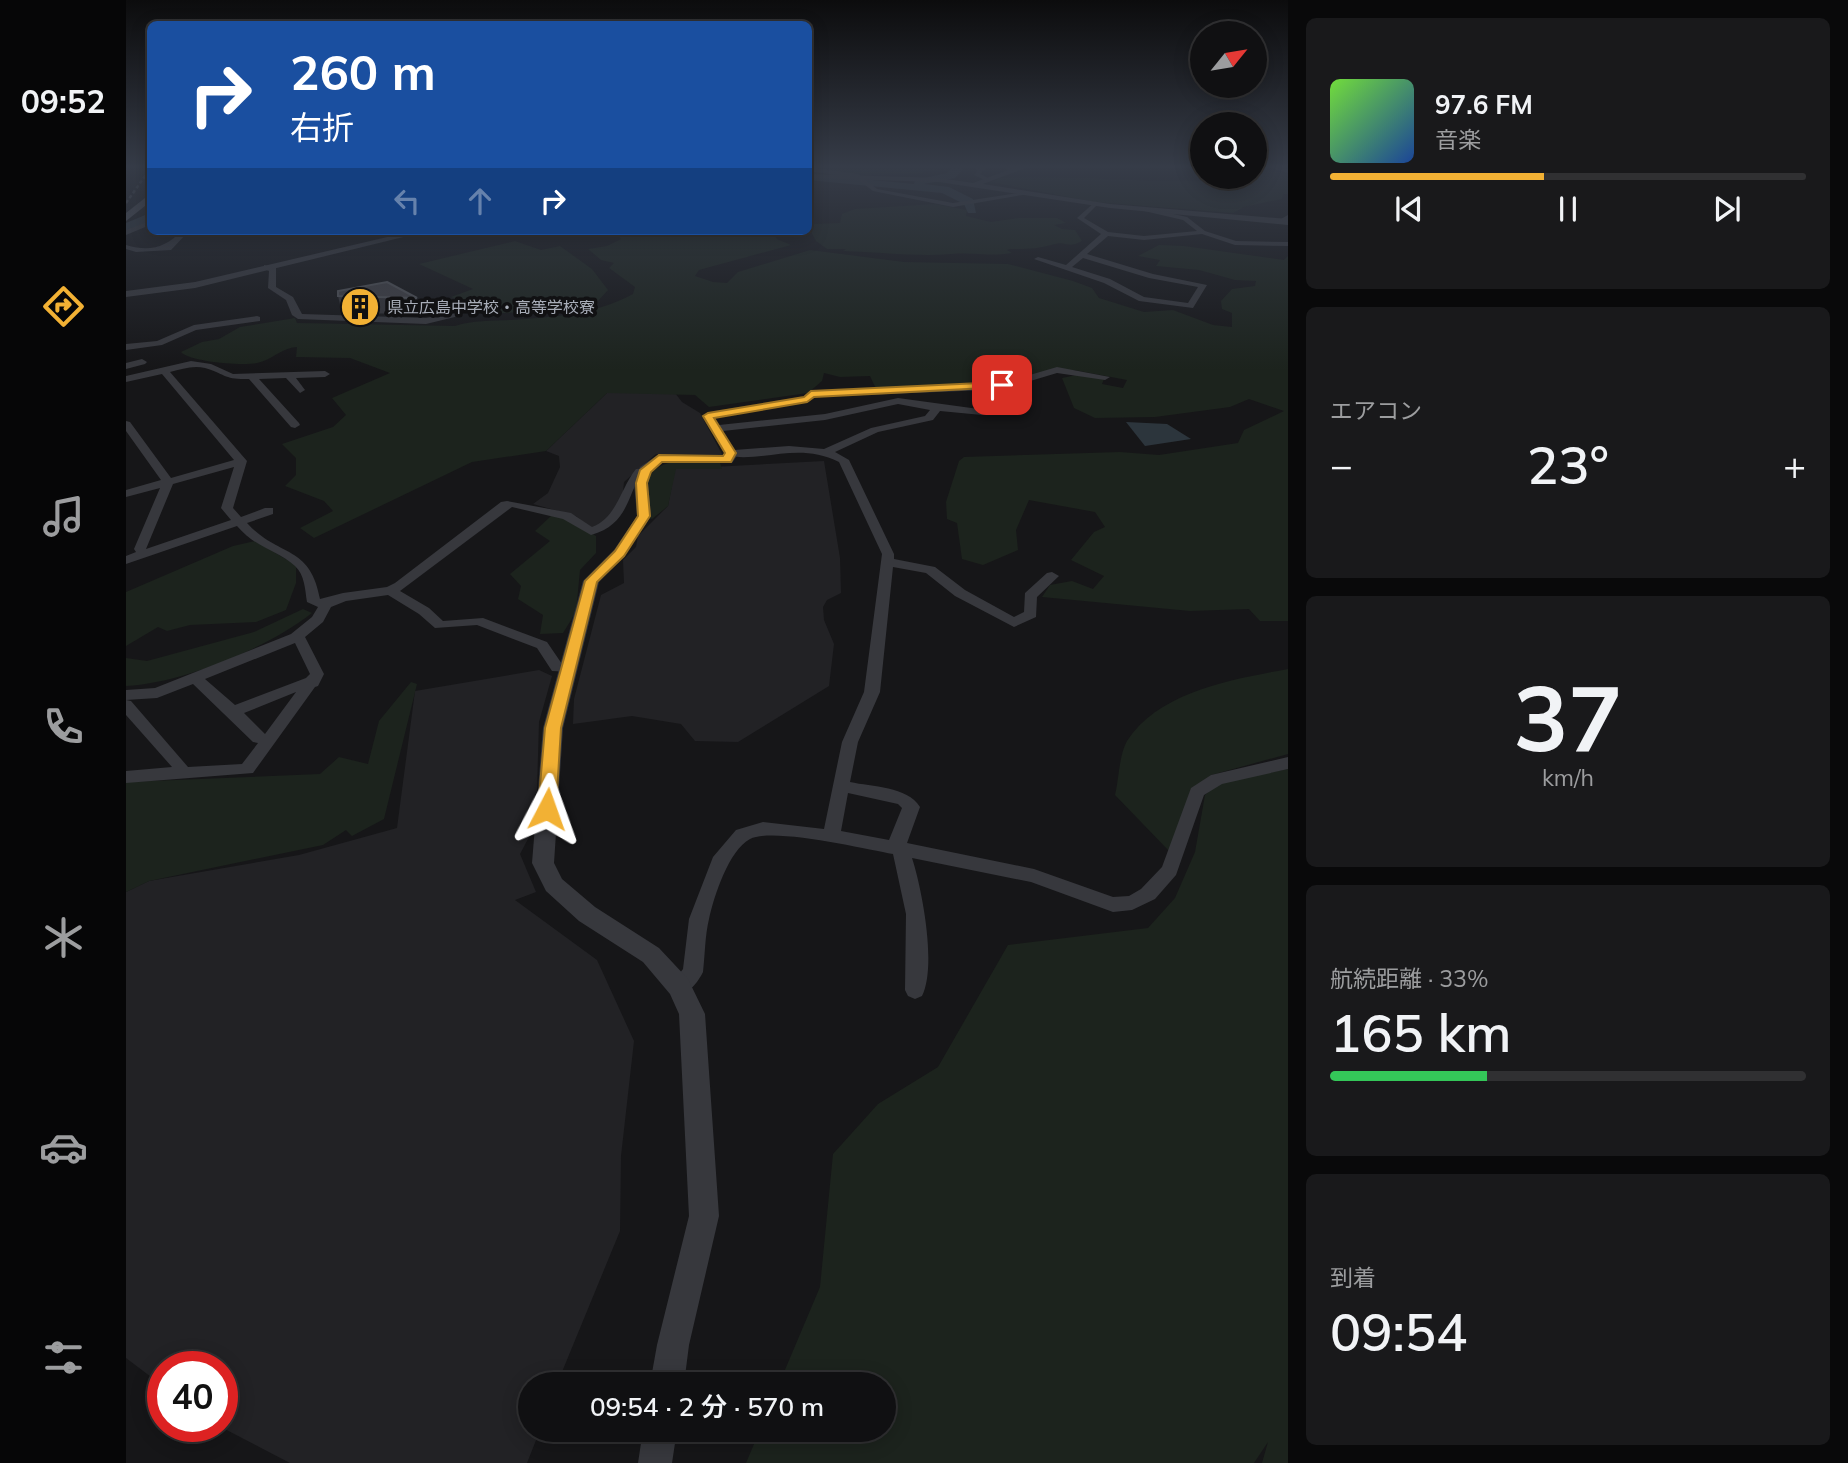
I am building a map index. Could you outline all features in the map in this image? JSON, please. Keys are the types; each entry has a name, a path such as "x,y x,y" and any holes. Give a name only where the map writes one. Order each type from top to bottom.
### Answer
{"street":[{"path":"1200,233 1203,237"},
{"path":"1067,268 1106,234 1180,243 1203,237 1235,243 1288,244"},
{"path":"126,257 130,248 173,246 183,235"},
{"path":"126,294 170,289 407,235"},
{"path":"1038,258 1107,281 1135,296 1190,306 1203,285 1152,276 1083,255"},
{"path":"267,268 273,270 272,288 290,299 296,314 301,317 426,321 459,314"},
{"path":"1135,296 1152,276"},
{"path":"126,346 159,343 194,328 257,318"},
{"path":"126,366 142,362"},
{"path":"126,379 191,364 208,366 232,377 326,374"},
{"path":"164,370 242,461"},
{"path":"731,453 708,416 807,399 811,394 986,387 1017,382 1057,370 1105,377"},
{"path":"289,375 300,390"},
{"path":"254,376 254,380 295,425"},
{"path":"715,429 825,417 898,401 982,412"},
{"path":"731,453 826,452 875,430 929,418 937,408"},
{"path":"126,424 168,482"},
{"path":"826,452 844,460 888,554 872,692 850,742 831,836"},
{"path":"242,461 227,508 254,538 301,564 310,579 314,602 326,604 343,597 390,591 505,505 511,503 567,516 591,531 601,529 625,505 628,482 659,458 727,460 731,453"},
{"path":"126,494 242,461"},
{"path":"645,470 641,483 644,516 619,553 591,581 568,669 553,728 543,863 554,885 587,914 651,955 679,987 692,1014 704,1216 670,1372"},
{"path":"143,554 140,549 168,482"},
{"path":"126,560 269,511"},
{"path":"887,562 930,569 960,593 1014,623 1031,614 1030,596 1052,576"},
{"path":"390,591 424,611 440,625 478,621 542,645 557,667 568,669"},
{"path":"126,695 157,693 296,637 317,619 326,604"},
{"path":"126,777 247,769 313,683 317,674 302,641 296,637"},
{"path":"195,678 259,738 269,740"},
{"path":"233,712 306,683 313,683"},
{"path":"126,705 180,766 179,774"},
{"path":"679,987 694,972 699,919 722,857 742,835 763,828 831,836 1034,876 1113,905 1132,903 1148,894 1170,870 1197,792 1217,779 1288,763"},
{"path":"841,786 903,799 911,807 897,841 910,877 916,930 915,990"},
{"path":"655,1463 658,1442"}],"shaded area":[{"path":"812,233 1077,233 1082,241 1010,249 1007,250 1012,253 1004,254 925,255 827,249 816,241"},
{"path":"618,235 774,235 777,239 791,245 699,270 695,276 727,283 738,272 810,250 904,262 1008,264 1073,281 1092,288 1099,298 1144,312 1173,310 1213,325 1232,327 1232,313 1222,309 1221,301 1232,289 1255,286 1256,281 1235,280 1199,270 1156,266 1160,260 1138,256 1159,245 1284,260 1288,256 1288,621 1260,621 1249,609 1190,611 1042,597 1050,585 1072,581 1093,589 1104,576 1071,560 1094,532 1105,527 1095,512 1029,500 1016,530 1018,550 983,565 962,559 957,523 947,519 946,502 959,461 964,457 1120,452 1159,455 1238,443 1244,430 1284,411 1249,399 1230,407 1155,417 1095,418 1074,408 1062,378 1081,374 1104,379 1102,384 1123,388 1127,380 1074,370 1054,370 989,385 877,391 870,376 840,377 824,373 822,381 808,393 709,407 695,395 607,393 546,451 472,462 314,538 300,528 333,511 324,501 285,486 296,475 296,458 282,444 333,427 346,415 332,398 390,373 350,358 296,357 297,347 250,364 205,361 181,352 202,342 219,339 240,327 295,318 297,323 455,326 588,311 633,294 635,287 609,268 614,263 601,260 588,249 607,246 621,239"},
{"path":"515,241 541,250 560,246 592,269 608,290 598,301 572,309 489,314 451,297 473,289 419,264"},
{"path":"607,393 675,393 682,402 700,413 723,456 656,454 624,482 622,502 600,526 591,528 576,516 533,504 548,493 560,467 559,456 546,451"},
{"path":"1126,422 1167,424 1191,439 1145,446"},
{"path":"679,461 720,463 722,469 676,469 668,506 652,519 648,518 647,487 652,473 667,464"},
{"path":"824,461 840,558 841,593 827,600 823,607 824,620 834,644 829,686 738,742 695,741 681,724 632,716 573,724 574,699 601,595 624,583 623,560 636,547 638,536 668,506 675,469"},
{"path":"552,515 566,518 596,536 596,553 580,570 576,612 563,633 540,634 543,615 518,599 521,586 510,574 550,541 535,531"},
{"path":"255,541 296,565 296,583 286,610 256,622 190,625 167,631 158,627 126,646 126,592 233,546"},
{"path":"303,609 312,613 272,639 224,662 172,678 126,686 126,658 147,661 254,632"},
{"path":"1288,669 1288,754 1211,775 1191,789 1170,852 1115,795 1127,741 1141,724 1158,710 1178,699 1222,683"},
{"path":"539,670 552,676 539,722 536,824 520,854 536,892 515,900 597,960 634,1041 621,1156 620,1231 562,1372 518,1372 518,1442 535,1442 527,1463 290,1463 238,1436 238,1351 147,1351 147,1374 126,1358 126,892 149,881 299,855 397,828 415,691"},
{"path":"411,682 417,684 384,819 352,836 346,830 323,845 149,881 126,892 126,782 320,774 339,757 368,764 379,721"},
{"path":"1288,769 1288,1463 1262,1463 1268,1442 1254,1463 746,1463 755,1442 896,1442 896,1372 784,1372 820,1287 833,1154 878,1104 938,1067 1008,945 1148,928 1175,898 1195,852 1205,795 1219,782"}],"building":[{"path":"387,282 417,298 338,296 338,291"}],"place":[{"name":"県立広島中学校・高等学校寮","path":"360,307"}],"route":[{"path":"547,809 553,728 591,581 619,553 644,516 641,483 645,470 659,458 727,460 731,453 708,416 807,399 811,394 849,391 880,393 1002,385"}]}
